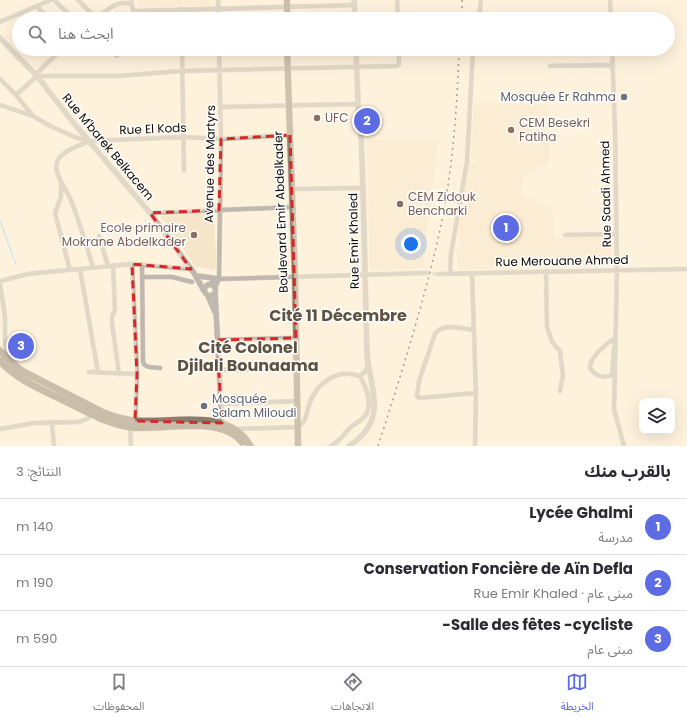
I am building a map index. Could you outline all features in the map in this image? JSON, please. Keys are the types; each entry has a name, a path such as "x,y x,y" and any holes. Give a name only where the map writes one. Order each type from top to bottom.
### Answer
{"highway":[{"path":"0,351 13,364 34,378 117,418 133,424 207,420 222,423 236,429 250,446"},
{"path":"0,361 17,376 105,420 133,424 210,427 222,429 237,437 244,446"}],"main road":[{"path":"286,0 287,12"},
{"name":"Boulevard Emir Abdelkader","path":"288,56 295,278 298,446"}],"street":[{"path":"25,12 51,0"},
{"path":"54,0 67,12"},
{"path":"78,0 90,12"},
{"path":"218,0 218,10"},
{"path":"397,0 398,12"},
{"path":"480,12 481,0"},
{"path":"610,0 611,12"},
{"path":"105,12 112,6 120,3 131,2 133,11 181,9 218,10 354,3"},
{"path":"37,7 42,12"},
{"path":"0,22 12,17"},
{"name":"Rue M'barek Belkacem","path":"0,38 12,50"},
{"name":"Rue M'barek Belkacem","path":"18,56 36,75 150,213 194,272 206,293 217,319"},
{"path":"16,95 54,56"},
{"path":"182,56 184,170"},
{"name":"Avenue des Martyrs","path":"215,290 219,279 221,139 219,56"},
{"name":"Rue Emir Khaled","path":"349,446 357,441 368,429 373,416 374,400 368,364 361,134 359,127 356,56"},
{"path":"36,75 118,76 182,71 397,66 399,64 399,56"},
{"path":"450,273 451,254 467,162 473,56"},
{"name":"Rue Saadi Ahmed","path":"612,56 617,270 615,338 612,375 605,377 597,374 590,368 590,361 603,347 615,338"},
{"path":"550,66 612,65"},
{"path":"0,79 16,95 33,116"},
{"path":"221,107 358,104"},
{"path":"0,105 33,116 50,126 78,138 90,141"},
{"name":"Rue El Kods","path":"90,141 183,138 221,139 290,135"},
{"path":"90,141 71,149 58,160 57,168 61,182 73,206 93,267"},
{"path":"61,182 61,197 55,213 70,270"},
{"path":"292,189 363,188"},
{"path":"150,213 293,207"},
{"path":"565,235 617,234"},
{"path":"99,236 108,266"},
{"path":"13,364 5,344 0,282 28,274 132,264 142,264 194,272 219,279 295,278 426,273"},
{"path":"131,446 137,374 132,264"},
{"path":"142,264 143,361 146,367 160,368"},
{"path":"113,265 115,309 112,323 119,374"},
{"path":"80,269 98,372"},
{"name":"Rue Merouane Ahmed","path":"438,274 687,269"},
{"path":"546,271 547,327 552,342 560,351 563,375 560,391"},
{"name":"Rue M'barek Belkacem","path":"194,272 208,285"},
{"path":"472,273 476,393 475,446"},
{"path":"142,277 172,277 192,282"},
{"path":"215,290 212,295 206,293 205,288 219,279"},
{"path":"208,285 212,285 215,290 222,423"},
{"path":"474,330 444,327 438,330 435,334 419,381 417,396 420,398 476,393"},
{"path":"217,340 296,338"},
{"path":"615,338 614,409 624,446"},
{"path":"360,376 365,372 368,364"},
{"path":"219,370 296,368"},
{"path":"89,372 137,374"},
{"path":"236,429 297,427 304,421 312,398 323,384 336,375 352,373 360,376 367,392 369,405 368,411 365,416 331,446"},
{"path":"220,404 297,402"},
{"path":"0,429 22,425 78,422 87,419 92,414"},
{"path":"52,423 54,446"},
{"path":"476,440 479,446"}],"highlighted area":[{"path":"290,135 296,338 217,340 222,423 135,421 137,374 132,264 191,269 150,213 219,210 221,139"}],"shaded area":[{"path":"138,0 211,0 211,5 138,7"},
{"path":"474,103 547,104 550,156 547,165 523,176 522,196 550,207 553,219 554,238 611,237 612,264 554,264 553,266 459,270 455,247 461,246 462,243 458,240 464,193 471,163 476,163 476,158 471,157"},
{"name":"CEM Zidouk Bencharki","path":"367,140 438,140 423,268 370,270"},
{"name":"Ecole primaire Mokrane Abdelkader","path":"214,213 216,254 215,270 195,266 160,216"}],"waterway":[{"path":"0,220 16,265"}],"tunnel":[{"path":"426,273 438,274"}],"railway":[{"path":"462,0 462,12"},
{"path":"378,446 418,317 443,216 453,145 459,56"}],"place":[{"name":"Mosquée Er Rahma","path":"624,97"},
{"name":"UFC","path":"317,118"},
{"name":"Conservation Foncière de Aïn Defla","path":"367,121"},
{"name":"CEM Besekri Fatiha","path":"511,130"},
{"name":"CEM Zidouk Bencharki","path":"400,204"},
{"name":"Lycée Ghalmi","path":"506,228"},
{"name":"Ecole primaire Mokrane Abdelkader","path":"194,235"},
{"name":"Salle des fêtes -cycliste-","path":"21,346"},
{"name":"Mosquée Salam Miloudi","path":"204,406"}],"district":[{"name":"Cité 11 Décembre","path":"338,315"},
{"name":"Cité Colonel Djilali Bounaama","path":"248,356"}]}
